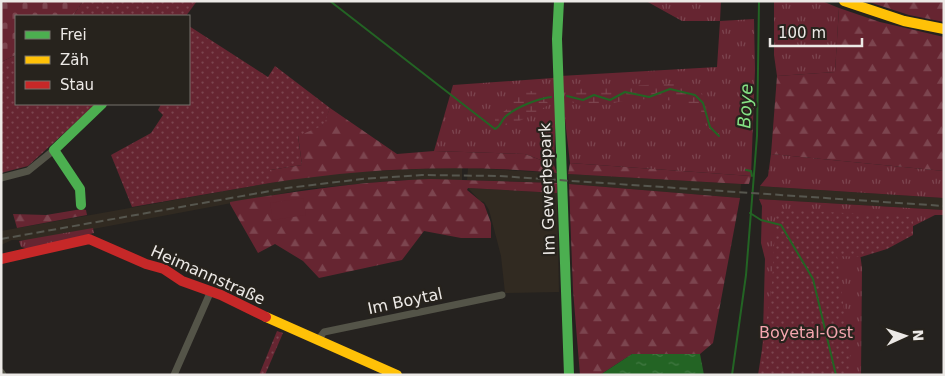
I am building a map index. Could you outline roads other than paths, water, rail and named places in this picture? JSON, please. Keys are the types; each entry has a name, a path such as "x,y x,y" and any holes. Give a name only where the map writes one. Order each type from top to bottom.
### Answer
{"street":[{"name":"Im Gewerbepark","path":"559,1 557,39 569,375"},
{"path":"844,1 895,18 944,29"},
{"path":"2,178 28,171 54,150 101,105"},
{"path":"54,150 80,190 82,205"},
{"name":"Heimannstraße","path":"1,260 89,239 146,264 164,269 182,281 210,292 221,294 277,324 397,375"},
{"path":"174,375 210,292"},
{"name":"Im Boytal","path":"318,340 324,332 502,295"}],"water":[{"path":"632,354 700,354 704,375 600,375"}],"waterway":[{"path":"330,1 495,129 505,117 515,110 551,97"},
{"name":"Boye","path":"732,375 746,275 757,136 759,1"},
{"path":"567,96 583,100 594,95 610,100 625,92 649,97 670,89 695,95 703,103 710,127 719,136"},
{"name":"Boye","path":"746,170 751,171 752,176"},
{"name":"Boye","path":"750,213 761,220 781,225 813,279 836,375"}],"railway":[{"path":"1,239 287,188 362,179 422,175 499,176 944,206"}],"park label":[{"name":"Boyetal-Ost","path":"806,332"}]}
